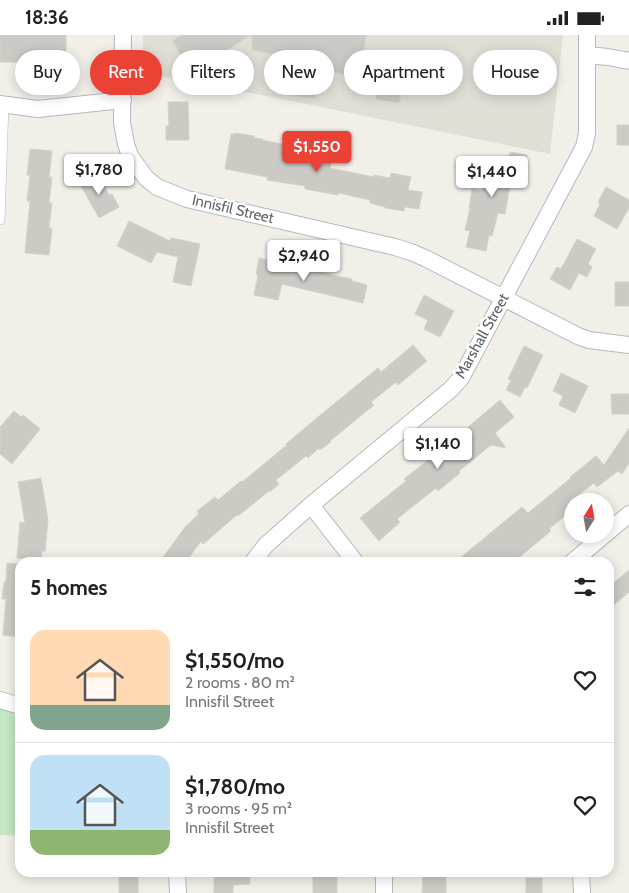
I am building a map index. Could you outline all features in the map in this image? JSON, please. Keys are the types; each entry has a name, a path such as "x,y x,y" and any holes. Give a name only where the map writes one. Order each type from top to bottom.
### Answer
{"street":[{"name":"Innisfil Street","path":"123,35 122,123 126,144 130,156 137,167 157,187 187,199 411,252 578,336 589,340 629,345"},
{"name":"Marshall Street","path":"257,557 266,545 311,505 450,390 461,378 584,147 586,133 587,35"},
{"path":"587,55 629,61"},
{"path":"2,104 38,109 123,100"},
{"path":"311,505 351,557"},
{"path":"578,557 629,513"},
{"path":"0,700 15,704"},
{"path":"177,877 178,893"},
{"path":"384,877 384,893"},
{"path":"582,877 582,893"}],"lane":[{"path":"0,220 2,104"}],"shaded area":[{"path":"143,35 563,35 557,90 557,50 473,50 473,95 556,95 550,154 254,94 254,50 172,50 172,78 162,77 162,50 143,50"}],"green space":[{"path":"0,698 15,705 15,836 0,835"}],"building":[{"path":"0,35 66,35 66,50 15,50 15,62 0,62"},
{"path":"181,35 251,35 227,50 178,50 173,41"},
{"path":"252,35 366,35 363,50 344,50 344,74 334,72 334,50 264,50 264,52 252,50"},
{"path":"289,95 315,95 315,98"},
{"path":"377,95 401,95 399,103 376,99"},
{"path":"168,102 188,102 189,140 166,140 166,126 169,126"},
{"path":"617,125 629,125 629,145 617,145"},
{"path":"235,133 292,146 292,149 332,157 330,168 374,177 374,175 390,178 391,173 411,177 408,190 422,192 419,209 405,207 404,211 385,208 370,203 370,200 339,193 338,195 305,189 305,186 267,180 267,177 225,169 231,134"},
{"path":"30,149 52,151 49,203 52,203 49,228 52,229 49,255 25,253 30,201 27,201 30,175 27,175"},
{"path":"510,152 527,155 522,182 511,180 505,214 498,213 492,236 489,235 486,251 466,247 470,231 465,230 472,189 482,191 488,158 508,161"},
{"path":"98,174 109,195 112,194 119,207 99,218 80,184"},
{"path":"606,187 629,200 629,208 617,229 594,216 600,204 598,202"},
{"path":"129,221 170,241 171,238 200,244 191,286 173,282 178,257 157,252 151,263 117,246"},
{"path":"577,239 596,249 588,264 592,267 587,277 579,273 570,290 550,279 557,267 561,269"},
{"path":"259,258 352,279 352,281 367,285 363,303 282,284 278,300 254,295"},
{"path":"615,282 629,282 629,306 615,306"},
{"path":"424,295 454,311 440,337 424,329 428,320 415,314"},
{"path":"413,345 427,361 398,385 396,382 371,402 374,405 331,442 320,450 319,448 308,458 306,456 276,480 279,484 270,492 237,515 203,544 201,541 189,557 163,557 185,527 199,514 197,511 215,497 218,500 242,482 378,368 381,372"},
{"path":"524,346 543,355 527,388 525,387 520,397 506,390 511,380 508,379"},
{"path":"561,373 588,386 575,413 559,405 563,396 553,391"},
{"path":"611,394 629,394 629,414 612,414"},
{"path":"500,400 514,417 495,433 506,448 491,445 438,491 436,488 397,519 400,522 379,541 360,518"},
{"path":"14,411 21,417 23,415 40,429 12,464 0,454 0,427"},
{"path":"629,428 629,463 622,474 618,471 597,487 594,483 581,493 564,493 564,517 549,529 551,531 519,557 461,557 522,507 528,513 596,456 604,465"},
{"path":"41,478 48,520 45,551 42,551 41,557 17,557 20,522 25,523 18,482"},
{"path":"7,563 15,564 15,636 3,635 6,599 2,599 4,582 6,582"},
{"path":"629,570 629,592 614,605 614,583"},
{"path":"119,877 138,877 138,893 119,893"},
{"path":"214,877 250,877 250,884 233,885 233,893 214,893"},
{"path":"313,877 337,877 337,893 313,893"},
{"path":"423,877 446,877 446,893 422,893"},
{"path":"526,878 542,878 542,893 526,893"}]}
